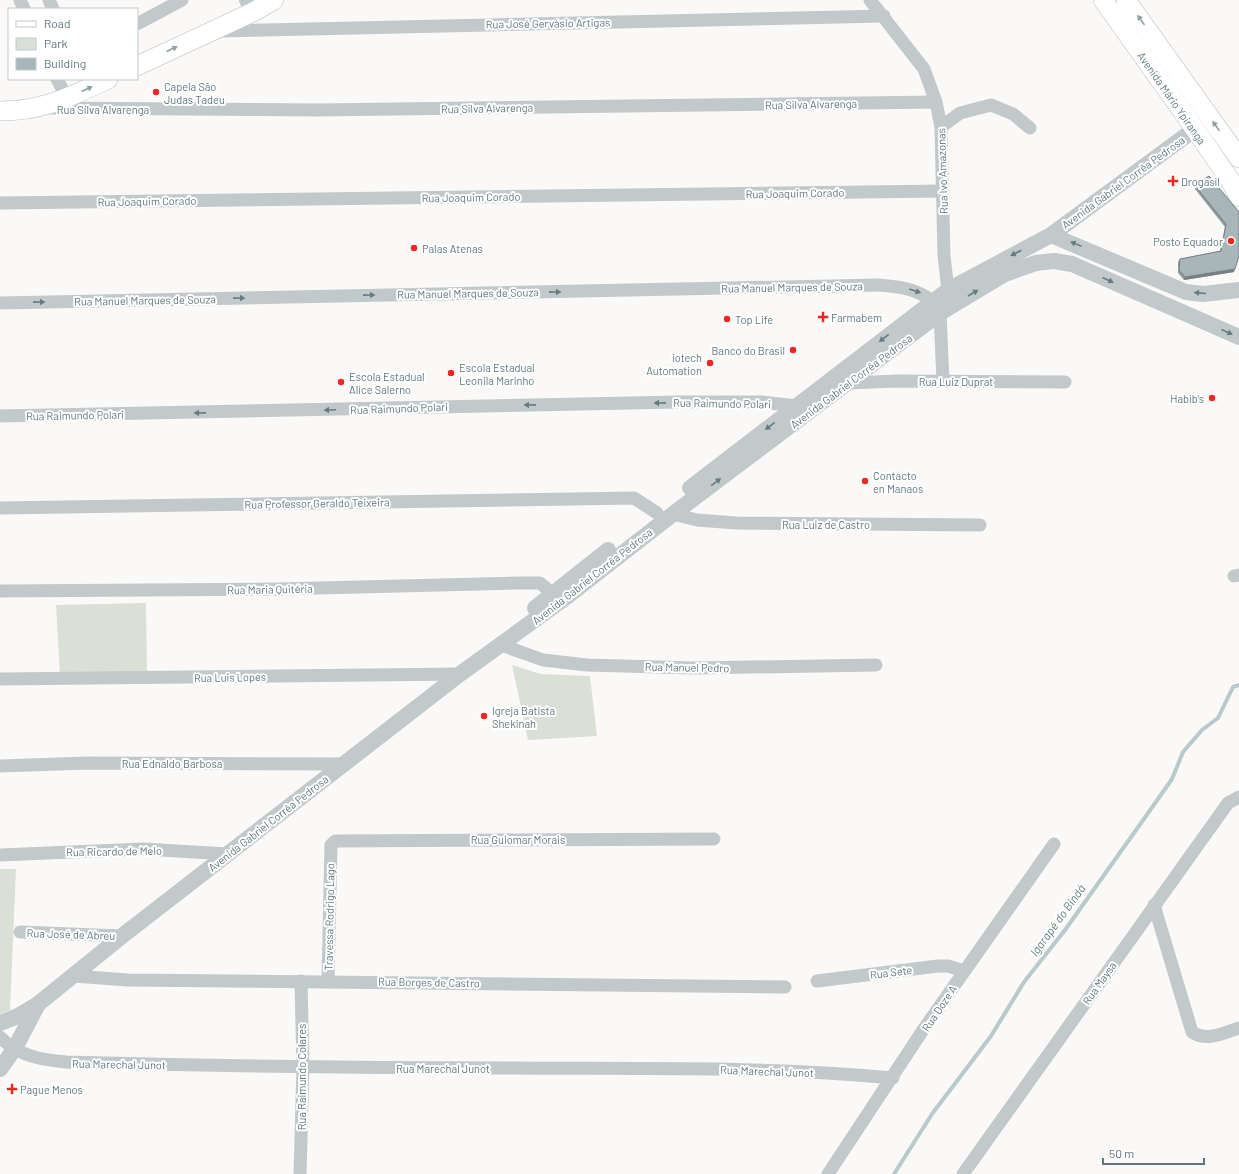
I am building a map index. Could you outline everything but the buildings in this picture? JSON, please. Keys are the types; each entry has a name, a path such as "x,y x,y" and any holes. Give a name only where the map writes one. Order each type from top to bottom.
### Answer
{"main road":[{"path":"138,66 212,31 250,6 274,0"},
{"name":"Avenida Mário Ypiranga","path":"1103,0 1195,129 1230,180 1239,197"},
{"name":"Avenida Mário Ypiranga","path":"1126,0 1239,158"},
{"path":"0,111 22,111 39,108 67,98 106,80"}],"street":[{"path":"138,23 182,0"},
{"name":"Rua Ivo Amazonas","path":"870,0 924,69 936,102 941,128 944,256 948,290"},
{"name":"Rua José Gervásio Artigas","path":"212,31 884,16"},
{"path":"58,80 67,98"},
{"name":"Rua Silva Alvarenga","path":"39,108 318,110 936,102"},
{"path":"941,128 960,113 991,105 1013,114 1030,128"},
{"name":"Avenida Gabriel Corrêa Pedrosa","path":"0,1023 38,1004 122,936 460,674 569,595 846,383 937,307 948,290 1051,235 1195,129"},
{"name":"Rua Joaquim Corado","path":"0,203 943,191"},
{"name":"Avenida Gabriel Corrêa Pedrosa","path":"1051,235 1186,292 1203,294 1239,290"},
{"name":"Avenida Gabriel Corrêa Pedrosa","path":"500,645 546,588 657,513 797,406 937,307 1005,274 1036,263 1054,261 1072,264 1239,337"},
{"name":"Rua Manuel Marques de Souza","path":"0,303 878,285 907,288 920,292 937,307"},
{"path":"937,307 943,381"},
{"name":"Rua Luiz Duprat","path":"846,383 943,381 1065,382"},
{"name":"Rua Raimundo Polari","path":"0,416 692,402 761,402 797,406"},
{"name":"Rua Professor Geraldo Teixeira","path":"0,508 634,498 657,513"},
{"name":"Rua Luiz de Castro","path":"673,514 697,520 736,523 980,525"},
{"name":"Rua Maria Quitéria","path":"0,591 546,588"},
{"name":"Rua Manuel Pedro","path":"500,645 542,660 587,665 695,668 876,665"},
{"name":"Rua Luis Lopes","path":"0,679 460,674"},
{"name":"Rua Ednaldo Barbosa","path":"0,766 87,763 344,764"},
{"name":"Rua Maysa","path":"963,1174 1228,803 1239,797"},
{"name":"Rua Guiomar Morais","path":"331,852 331,845 335,841 341,840 714,839"},
{"name":"Rua Doze A","path":"828,1174 964,971 1054,844"},
{"name":"Rua Ricardo de Melo","path":"0,855 28,852 143,849 228,854"},
{"name":"Travessa Rodrigo Lago","path":"328,981 331,852"},
{"path":"1154,905 1192,1032 1199,1037 1210,1037 1239,1028"},
{"name":"Rua José de Abreu","path":"20,932 122,936"},
{"name":"Rua Sete","path":"817,981 938,966 948,966 964,971"},
{"name":"Rua Borges de Castro","path":"74,976 128,980 785,987"},
{"name":"Rua Raimundo Colares","path":"300,1174 303,1068 301,981"},
{"name":"Avenida Gabriel Corrêa Pedrosa","path":"0,1069 15,1048 38,1004"},
{"name":"Rua Marechal Junot","path":"0,1037 25,1055 40,1060 66,1062 303,1068 731,1069 834,1073 892,1078"}],"green space":[{"path":"146,603 147,676 60,676 56,605"},
{"path":"512,665 541,674 590,676 597,736 528,740"},
{"path":"0,869 16,869 10,1010 0,1014"}],"waterway":[{"name":"Igarapé do Bindá","path":"894,1174 932,1114 991,1036 1024,982 1065,930 1172,779 1183,752 1202,730 1218,718 1233,687 1239,685"}],"place":[{"name":"Capela São Judas Tadeu","path":"156,92"},
{"name":"Drogasil","path":"1173,181"},
{"name":"Posto Equador","path":"1231,241"},
{"name":"Palas Atenas","path":"414,248"},
{"name":"Farmabem","path":"823,317"},
{"name":"Top Life","path":"727,319"},
{"name":"Banco do Brasil","path":"793,350"},
{"name":"iotech Automation","path":"710,363"},
{"name":"Escola Estadual Leonila Marinho","path":"451,373"},
{"name":"Escola Estadual Alice Salerno","path":"341,382"},
{"name":"Habib's","path":"1212,398"},
{"name":"Contacto en Manaos","path":"865,481"},
{"name":"Igreja Batista Shekinah","path":"484,716"},
{"name":"Pague Menos","path":"12,1089"}]}
